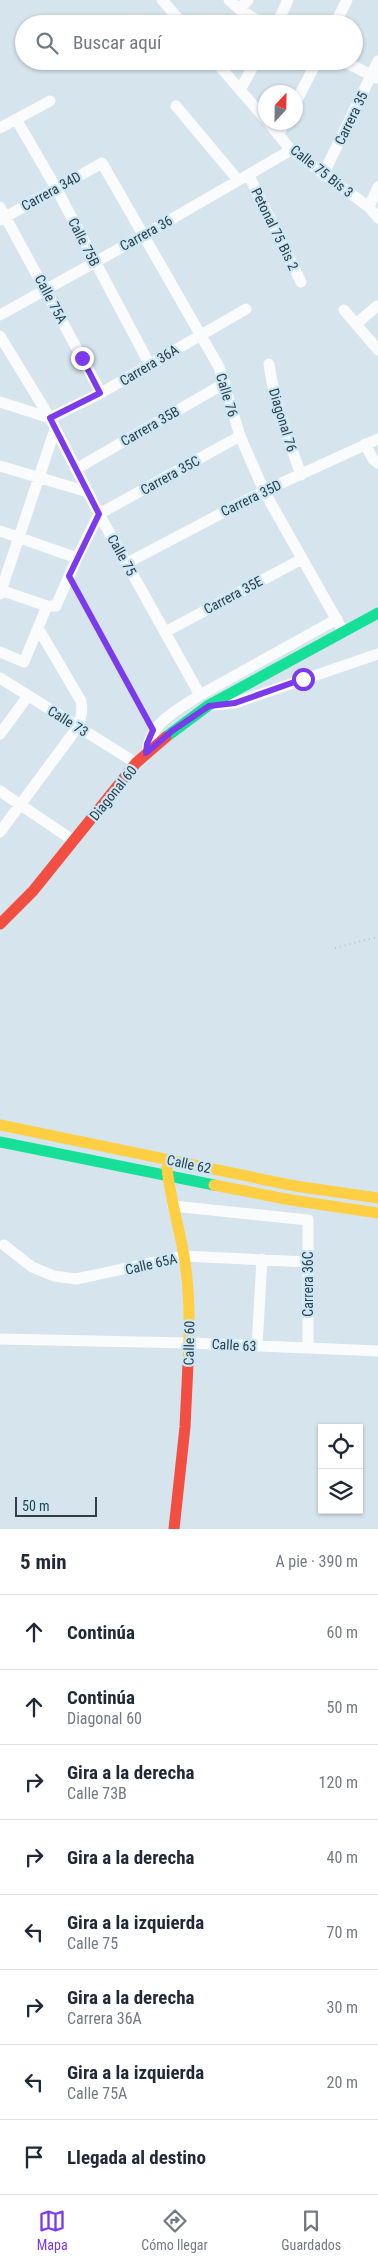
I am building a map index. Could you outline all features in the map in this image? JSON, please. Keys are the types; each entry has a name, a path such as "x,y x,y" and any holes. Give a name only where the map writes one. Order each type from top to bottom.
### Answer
{"main road":[{"name":"Diagonal 60","path":"0,924 33,891 136,763 172,731 209,706 378,613"},
{"name":"Calle 62","path":"0,1125 312,1189 378,1198"},
{"name":"Calle 62","path":"0,1142 326,1207 378,1213"},
{"name":"Calle 60","path":"168,1159 167,1176 184,1256 189,1305 190,1342 185,1427 174,1529"}],"street":[{"path":"162,0 175,15"},
{"path":"229,0 249,15"},
{"path":"239,9 248,0"},
{"path":"281,15 288,0"},
{"path":"340,15 347,0"},
{"name":"Carrera 35","path":"323,175 375,77 378,60"},
{"name":"Calle 75 Bis 3","path":"223,70 258,111"},
{"path":"240,90 251,70"},
{"path":"303,88 312,70"},
{"path":"361,70 375,77"},
{"path":"0,128 50,100"},
{"name":"Petonal 75 Bis 2","path":"176,106 243,178 301,282"},
{"name":"Calle 75B","path":"16,119 56,188 150,365"},
{"name":"Calle 75 Bis 3","path":"274,130 291,150 369,207 378,218"},
{"path":"278,135 281,130"},
{"name":"Carrera 36","path":"0,315 291,150"},
{"name":"Carrera 34D","path":"2,214 102,163"},
{"name":"Calle 76","path":"102,163 218,367 225,383 229,403 240,436 264,491 343,631"},
{"path":"369,207 378,187"},
{"name":"Calle 75A","path":"2,214 45,289 100,393"},
{"path":"356,324 376,306"},
{"name":"Carrera 36A","path":"50,418 100,393 246,309"},
{"path":"344,310 378,350"},
{"name":"Calle 75","path":"0,336 50,418 99,514 200,695"},
{"name":"Diagonal 76","path":"269,364 271,382 301,475"},
{"name":"Carrera 35B","path":"76,469 225,383"},
{"path":"0,402 50,418"},
{"path":"55,429 0,591 50,606 56,606 99,514"},
{"name":"Carrera 35C","path":"99,514 240,436"},
{"name":"Carrera 35D","path":"126,563 264,491 378,439"},
{"path":"365,444 378,464"},
{"path":"0,466 88,492"},
{"path":"0,531 77,558"},
{"name":"Carrera 35E","path":"165,632 302,559"},
{"path":"0,652 24,662 38,628 50,606"},
{"path":"146,753 147,744 153,730 200,695 337,619"},
{"path":"0,832 77,728 83,710 81,701 38,628"},
{"path":"209,706 235,703 378,654"},
{"name":"Calle 73","path":"0,678 77,728 136,763"},
{"path":"0,734 28,696"},
{"path":"0,791 74,842"},
{"name":"Carrera 36C","path":"173,1206 308,1220 308,1348"},
{"name":"Calle 65A","path":"4,1245 32,1267 54,1276 76,1278 184,1256 308,1262"},
{"path":"257,1346 262,1259"},
{"name":"Calle 63","path":"0,1339 190,1342 378,1351"}],"path":[{"path":"69,576 153,730"},
{"path":"335,948 378,937"}],"traffic: fast":[{"path":"166,737 209,705 378,613"},
{"path":"0,1142 214,1185"}],"traffic: slow":[{"path":"0,1125 295,1186 378,1198"},
{"path":"167,1168 184,1256 187,1283 189,1323 188,1364"},
{"path":"214,1185 291,1200 378,1213"}],"traffic: jam":[{"path":"0,924 33,891 136,763 166,737"},
{"path":"174,1529 185,1427 188,1364"}],"route":[{"path":"82,358 100,393 50,418 99,514 69,576 132,696 153,730 149,737 146,753 172,731 209,706 235,703 303,679"}]}
